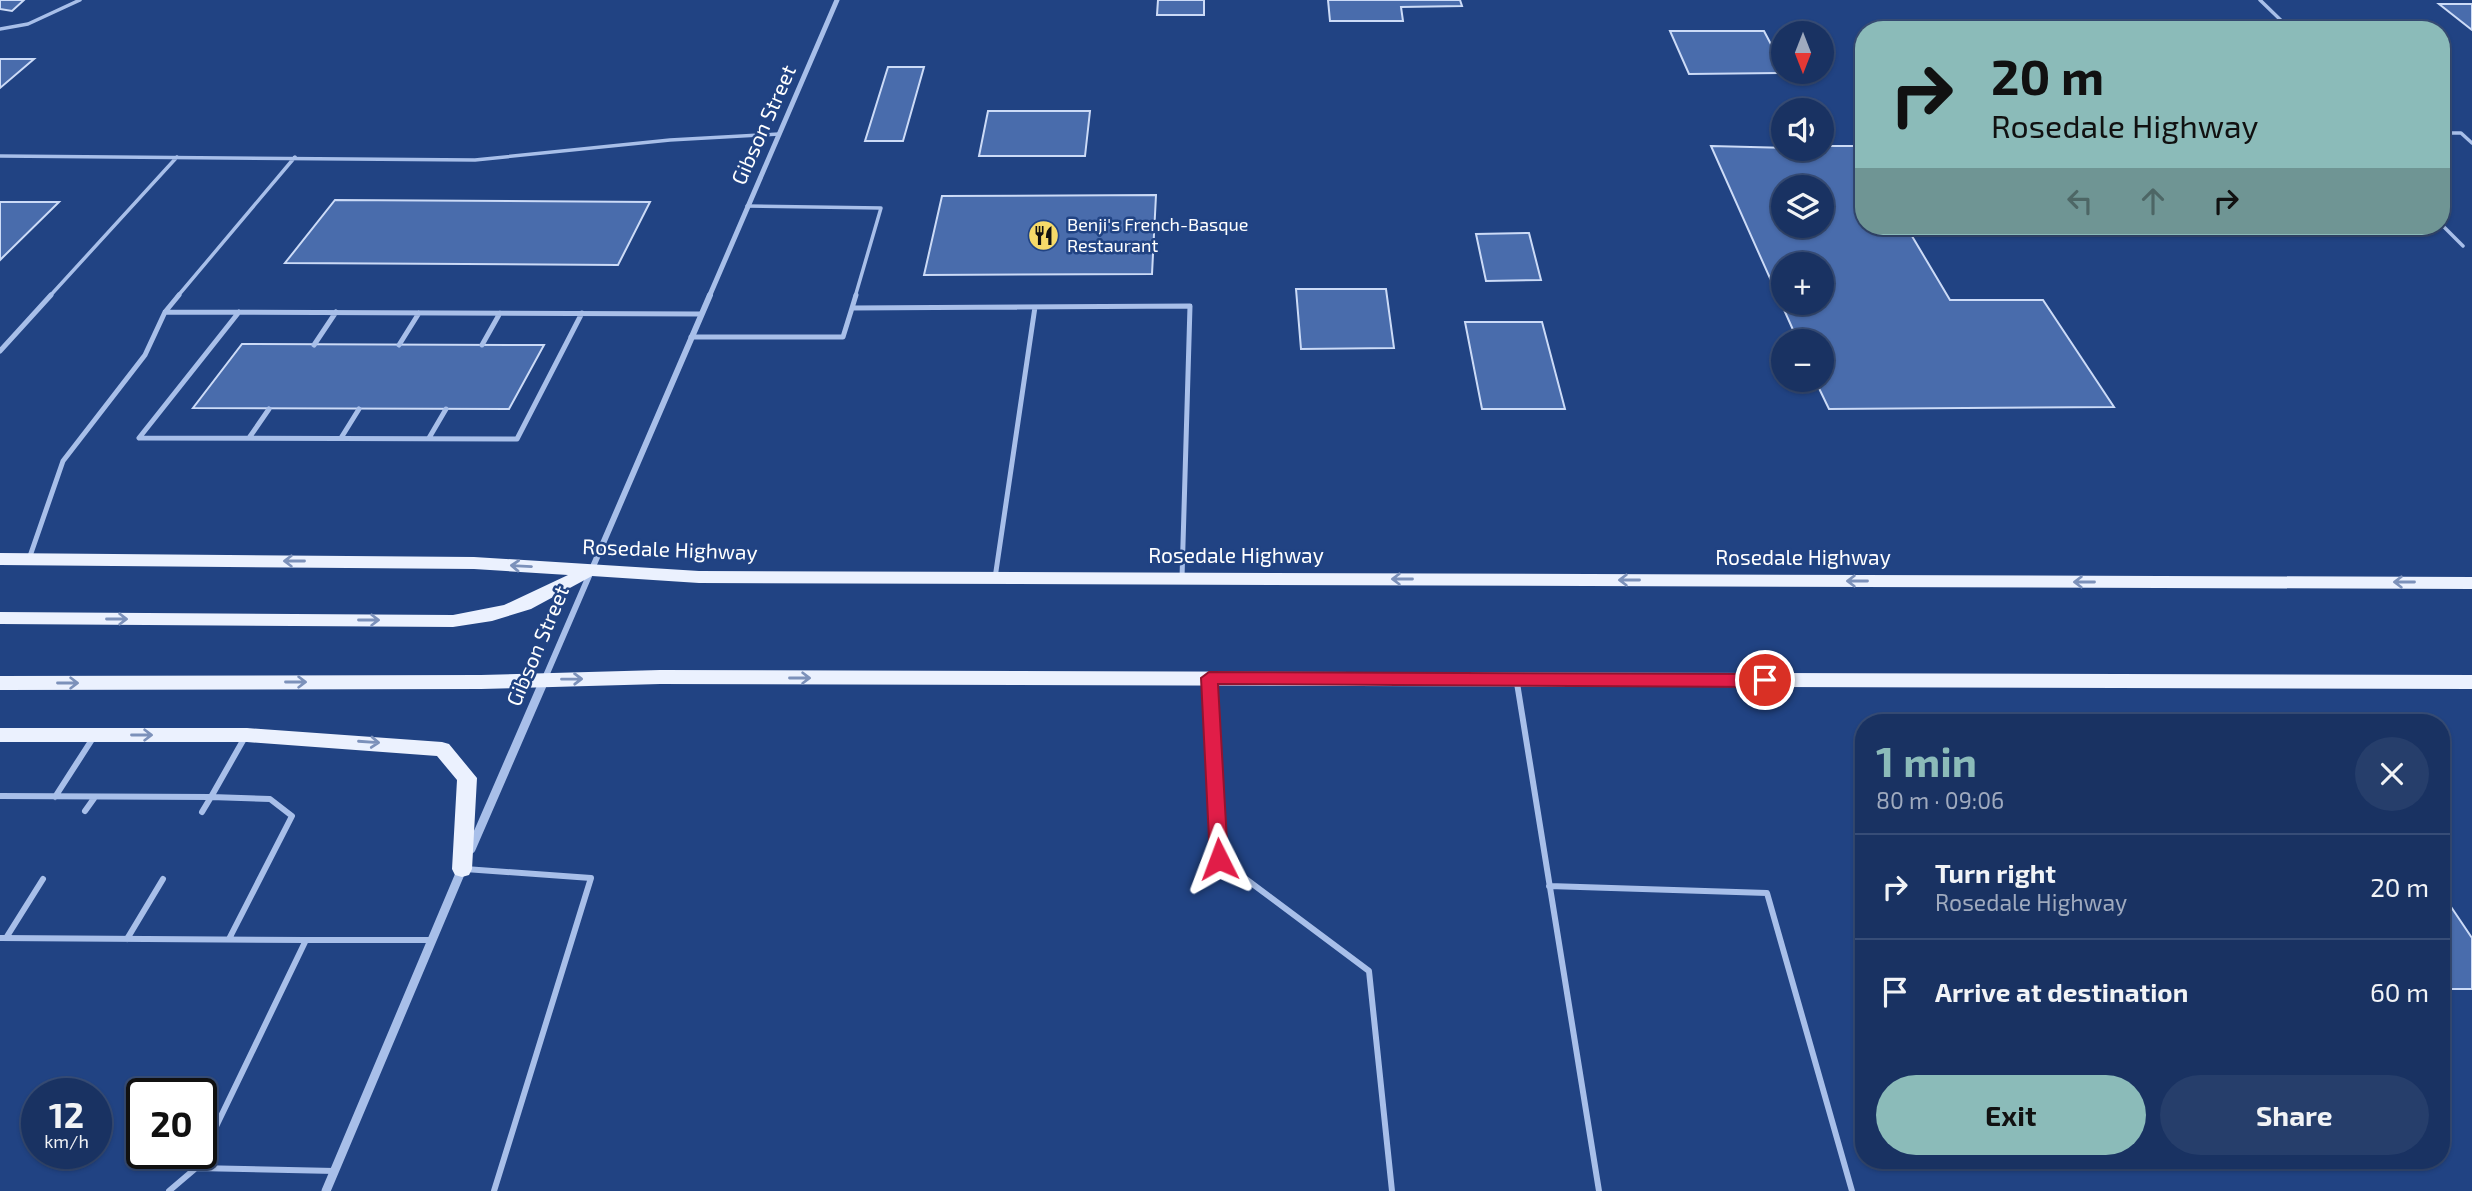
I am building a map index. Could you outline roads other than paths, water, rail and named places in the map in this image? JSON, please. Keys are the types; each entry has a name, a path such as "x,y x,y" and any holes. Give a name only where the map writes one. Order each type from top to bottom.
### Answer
{"main road":[{"name":"Rosedale Highway","path":"0,559 474,563 699,577 2472,583"},
{"path":"0,618 453,621 489,617 543,598 590,570"},
{"path":"0,683 481,682 660,677 2472,682"},
{"path":"0,734 247,734 442,750 467,778 462,869"}],"street":[{"name":"Gibson Street","path":"326,1191 590,570 837,0"}],"lane":[{"path":"0,29 27,24 80,0"},
{"path":"2260,0 2282,21"},
{"path":"2450,133 2461,133 2472,143"},
{"path":"0,156 475,160 670,140 779,134"},
{"path":"0,351 177,157"},
{"path":"29,559 63,461 145,355 165,312 295,157"},
{"path":"691,337 844,337 881,208 747,206"},
{"path":"2450,233 2463,246"},
{"path":"852,308 1190,306 1182,578"},
{"path":"995,578 1035,307"},
{"path":"165,312 700,314"},
{"path":"239,312 139,438 517,439 582,313"},
{"path":"314,345 336,312"},
{"path":"399,345 419,313"},
{"path":"482,345 500,313"},
{"path":"249,438 269,409"},
{"path":"341,438 359,409"},
{"path":"429,438 446,409"},
{"path":"1209,678 1219,859 1369,971 1392,1191"},
{"path":"1516,680 1599,1191"},
{"path":"55,797 94,734"},
{"path":"202,812 247,734"},
{"path":"0,796 270,799 292,816 229,939"},
{"path":"85,811 95,797"},
{"path":"462,869 591,878 494,1191"},
{"path":"3,938 43,879"},
{"path":"127,939 163,879"},
{"path":"1549,886 1767,893 1852,1191"},
{"path":"3,938 432,940"},
{"path":"217,1126 306,940"},
{"path":"217,1168 335,1171"},
{"path":"169,1191 196,1169"}],"place":[{"name":"Benji's French-Basque Restaurant","path":"1044,235"}]}
